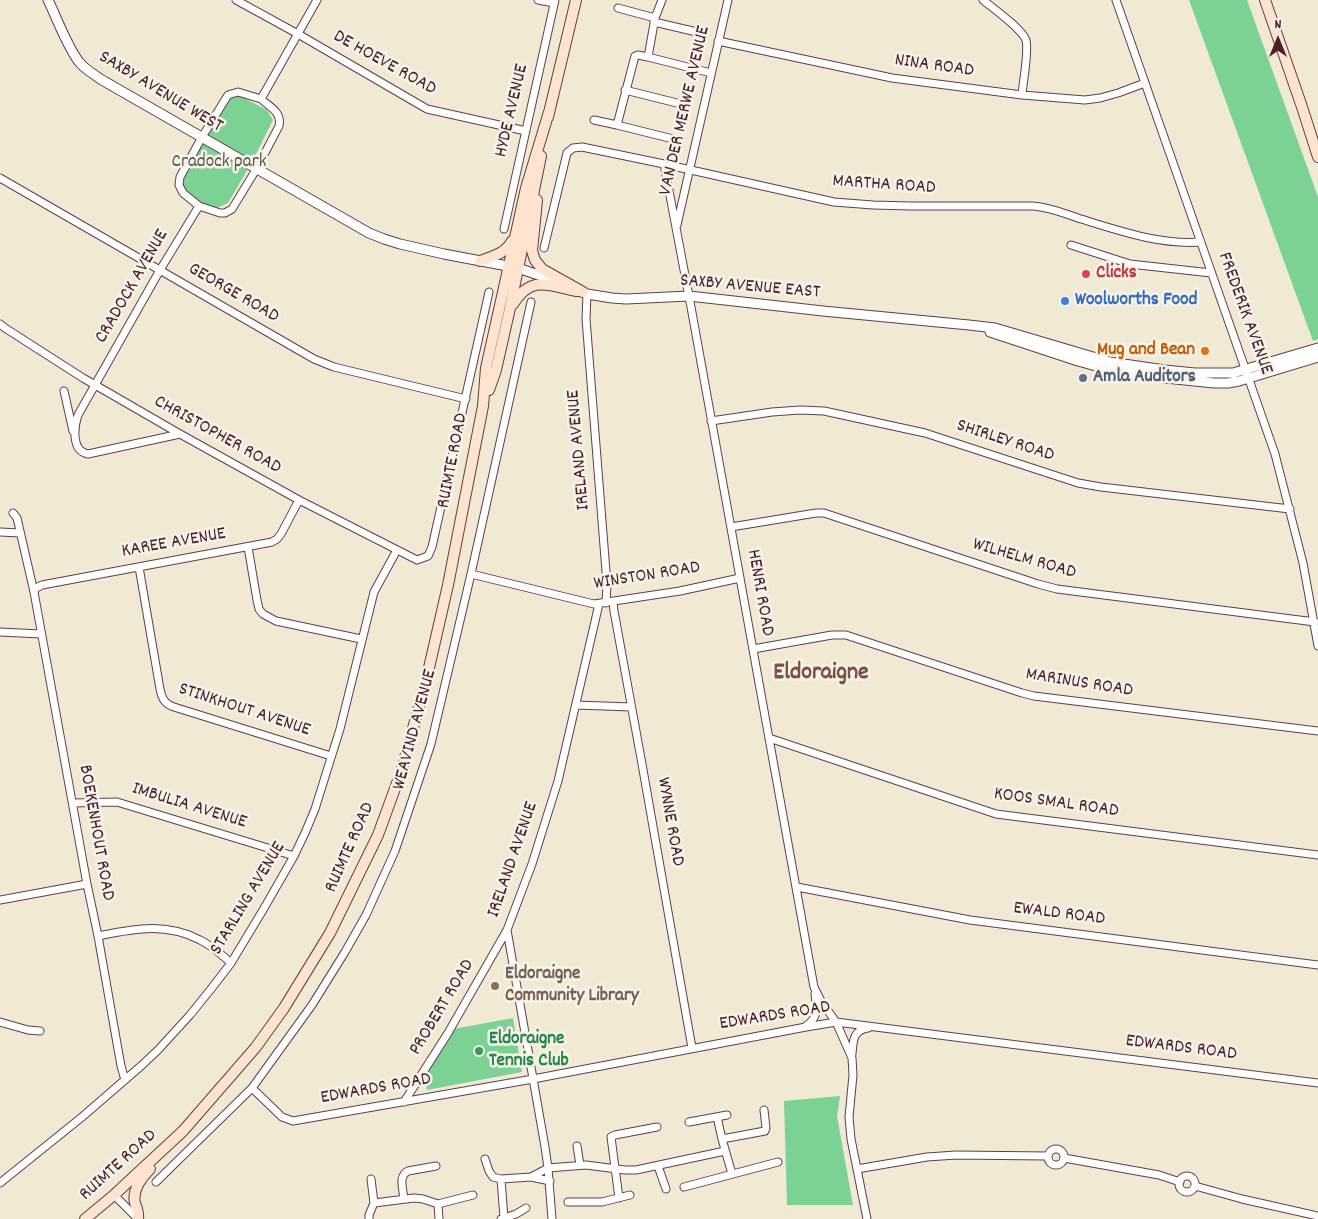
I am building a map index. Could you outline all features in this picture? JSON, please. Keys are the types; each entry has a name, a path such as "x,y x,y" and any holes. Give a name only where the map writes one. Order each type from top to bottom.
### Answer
{"main road":[{"name":"RUIMTE ROAD","path":"483,406 496,370 510,308 517,231 526,188 549,112 576,0"},
{"path":"1265,0 1318,157"},
{"name":"RUIMTE ROAD","path":"85,1219 114,1196 183,1131 256,1047 284,1008 330,933 378,834 401,772 426,681 448,585 483,406 486,368 535,190 549,112"},
{"path":"535,190 537,208 532,251 535,260 542,268 585,293"},
{"path":"480,261 501,254 506,250 517,231"},
{"path":"510,308 523,291 534,285 545,284 585,293"},
{"path":"138,1219 134,1195 138,1184 183,1131"}],"street":[{"name":"SAXBY AVENUE WEST","path":"48,0 73,52 85,68 102,80 376,236 400,244 513,267"},
{"name":"DE HOEVE ROAD","path":"236,0 426,109 526,131"},
{"path":"261,100 317,0"},
{"path":"538,0 554,2"},
{"path":"648,57 654,20 662,0"},
{"name":"VAN DER MERWE AVENUE","path":"676,228 728,0"},
{"path":"983,0 1017,28 1026,40 1022,95"},
{"name":"FREDERIK AVENUE","path":"1116,0 1275,454 1301,554 1318,646"},
{"name":"HYDE AVENUE","path":"504,229 554,2"},
{"path":"618,8 697,32"},
{"name":"NINA ROAD","path":"718,41 884,77 1022,95 1085,100 1118,93 1145,83"},
{"path":"617,125 634,56 648,57 711,73"},
{"path":"625,90 681,104"},
{"path":"238,92 261,100 275,110 280,121 257,168 234,205 229,211 220,214 199,206 182,193 179,185 180,177 202,137 228,95 238,92"},
{"path":"594,120 673,139"},
{"name":"MARTHA ROAD","path":"544,248 567,153 573,148 582,147 834,202 910,206 1040,206 1135,236 1187,243 1201,242"},
{"name":"HENRI ROAD","path":"664,164 814,987 821,1001 836,1022 852,1058"},
{"name":"GEORGE ROAD","path":"0,178 307,356 323,363 466,399"},
{"name":"CRADOCK AVENUE","path":"76,441 75,428 78,415 160,270 199,206"},
{"path":"1071,245 1130,264 1211,272"},
{"name":"SAXBY AVENUE EAST","path":"513,267 543,275 585,293 612,298 689,296 823,311 969,324 995,328 1110,362 1165,370 1210,374 1248,374 1318,356"},
{"path":"466,399 489,292"},
{"name":"IRELAND AVENUE","path":"552,1219 548,1168 507,930 532,864 558,781 576,705 606,603 607,584 585,293"},
{"name":"WEAVIND AVENUE","path":"156,1182 252,1088 312,1005 345,952 366,914 396,851 431,744 471,574 531,302"},
{"name":"CHRISTOPHER ROAD","path":"0,324 95,384 180,434 299,500 414,559 420,560 428,556 432,547 466,399"},
{"name":"SAXBY AVENUE EAST","path":"1248,374 1318,348"},
{"path":"64,391 76,441 84,453 92,454 180,434"},
{"name":"SHIRLEY ROAD","path":"712,421 772,412 824,411 926,433 1078,483 1290,509"},
{"name":"KAREE AVENUE","path":"34,592 36,588 42,585 272,542 278,538 299,500"},
{"name":"BOEKENHOUT ROAD","path":"12,513 16,518 34,592 125,1080"},
{"name":"WILHELM ROAD","path":"731,527 824,513 1056,589 1314,622"},
{"path":"0,532 20,533"},
{"path":"248,547 259,609 263,614 276,621 361,639"},
{"name":"STARLING AVENUE","path":"0,1182 82,1117 158,1050 190,1015 231,963 294,856 315,809 348,700 361,639 374,592 397,550"},
{"name":"STINKHOUT AVENUE","path":"139,567 161,696 166,703 331,756"},
{"name":"WINSTON ROAD","path":"471,574 585,602 606,603 680,591 740,578"},
{"name":"WYNNE ROAD","path":"606,603 631,707 692,1048"},
{"path":"0,632 42,634"},
{"name":"MARINUS ROAD","path":"753,649 832,634 846,635 1034,696 1318,731"},
{"path":"576,705 631,707"},
{"name":"KOOS SMAL ROAD","path":"769,738 996,814 1318,855"},
{"name":"IMBULIA AVENUE","path":"73,803 117,802 294,856"},
{"path":"0,900 87,884"},
{"name":"EWALD ROAD","path":"797,887 970,920 1318,965"},
{"path":"98,936 139,929 168,929 201,940 231,963"},
{"name":"PROBERT ROAD","path":"404,1102 448,1033 507,930"},
{"path":"806,1026 813,1022 816,1014 814,987"},
{"path":"0,1022 28,1030 40,1031"},
{"name":"EDWARDS ROAD","path":"252,1088 282,1117 293,1122 836,1022 1318,1083"},
{"path":"867,1219 849,1117 855,1035 861,1029 873,1026"},
{"path":"722,1139 765,1131 764,1110"},
{"path":"689,1122 727,1115"},
{"path":"717,1117 732,1174"},
{"path":"619,1198 611,1137 657,1127"},
{"path":"577,1146 580,1165"},
{"path":"1057,1150 1061,1152 1064,1158 1062,1163 1054,1165 1049,1162 1048,1156 1052,1151 1057,1150"},
{"path":"531,1178 548,1168 592,1165 636,1170 725,1151"},
{"path":"857,1169 927,1156 1048,1156"},
{"path":"1064,1158 1159,1175 1180,1182"},
{"path":"485,1159 493,1177 501,1179 531,1178 550,1181"},
{"path":"684,1187 778,1162"},
{"path":"404,1199 402,1178 404,1173 436,1166"},
{"path":"658,1166 666,1189"},
{"path":"1188,1176 1194,1180 1195,1186 1191,1191 1186,1192 1180,1188 1180,1182 1183,1177 1188,1176"},
{"path":"369,1219 374,1203 370,1179"},
{"path":"501,1179 503,1218 526,1208"},
{"path":"1195,1186 1318,1216"},
{"path":"568,1202 602,1202 630,1194"},
{"path":"374,1203 414,1198 438,1204 473,1195"},
{"path":"114,1196 138,1219"},
{"path":"438,1204 439,1219"}],"green space":[{"path":"1189,0 1247,0 1318,197 1318,339 1313,341"},
{"name":"Cradock park","path":"238,95 267,110 273,120 252,162 228,203 217,208 198,201 188,194 182,176 227,99"},
{"name":"Eldoraigne Tennis Club","path":"513,1018 522,1072 427,1090 425,1074 453,1029"},
{"path":"840,1096 837,1116 853,1205 787,1205 784,1101"}],"place":[{"name":"Clicks","path":"1086,274"},
{"name":"Woolworths Food","path":"1065,301"},
{"name":"Mug and Bean","path":"1205,351"},
{"name":"Amla Auditors","path":"1083,378"},
{"name":"Eldoraigne Community Library","path":"495,986"},
{"name":"Eldoraigne Tennis Club","path":"479,1051"}],"district":[{"name":"Eldoraigne","path":"821,675"}]}
